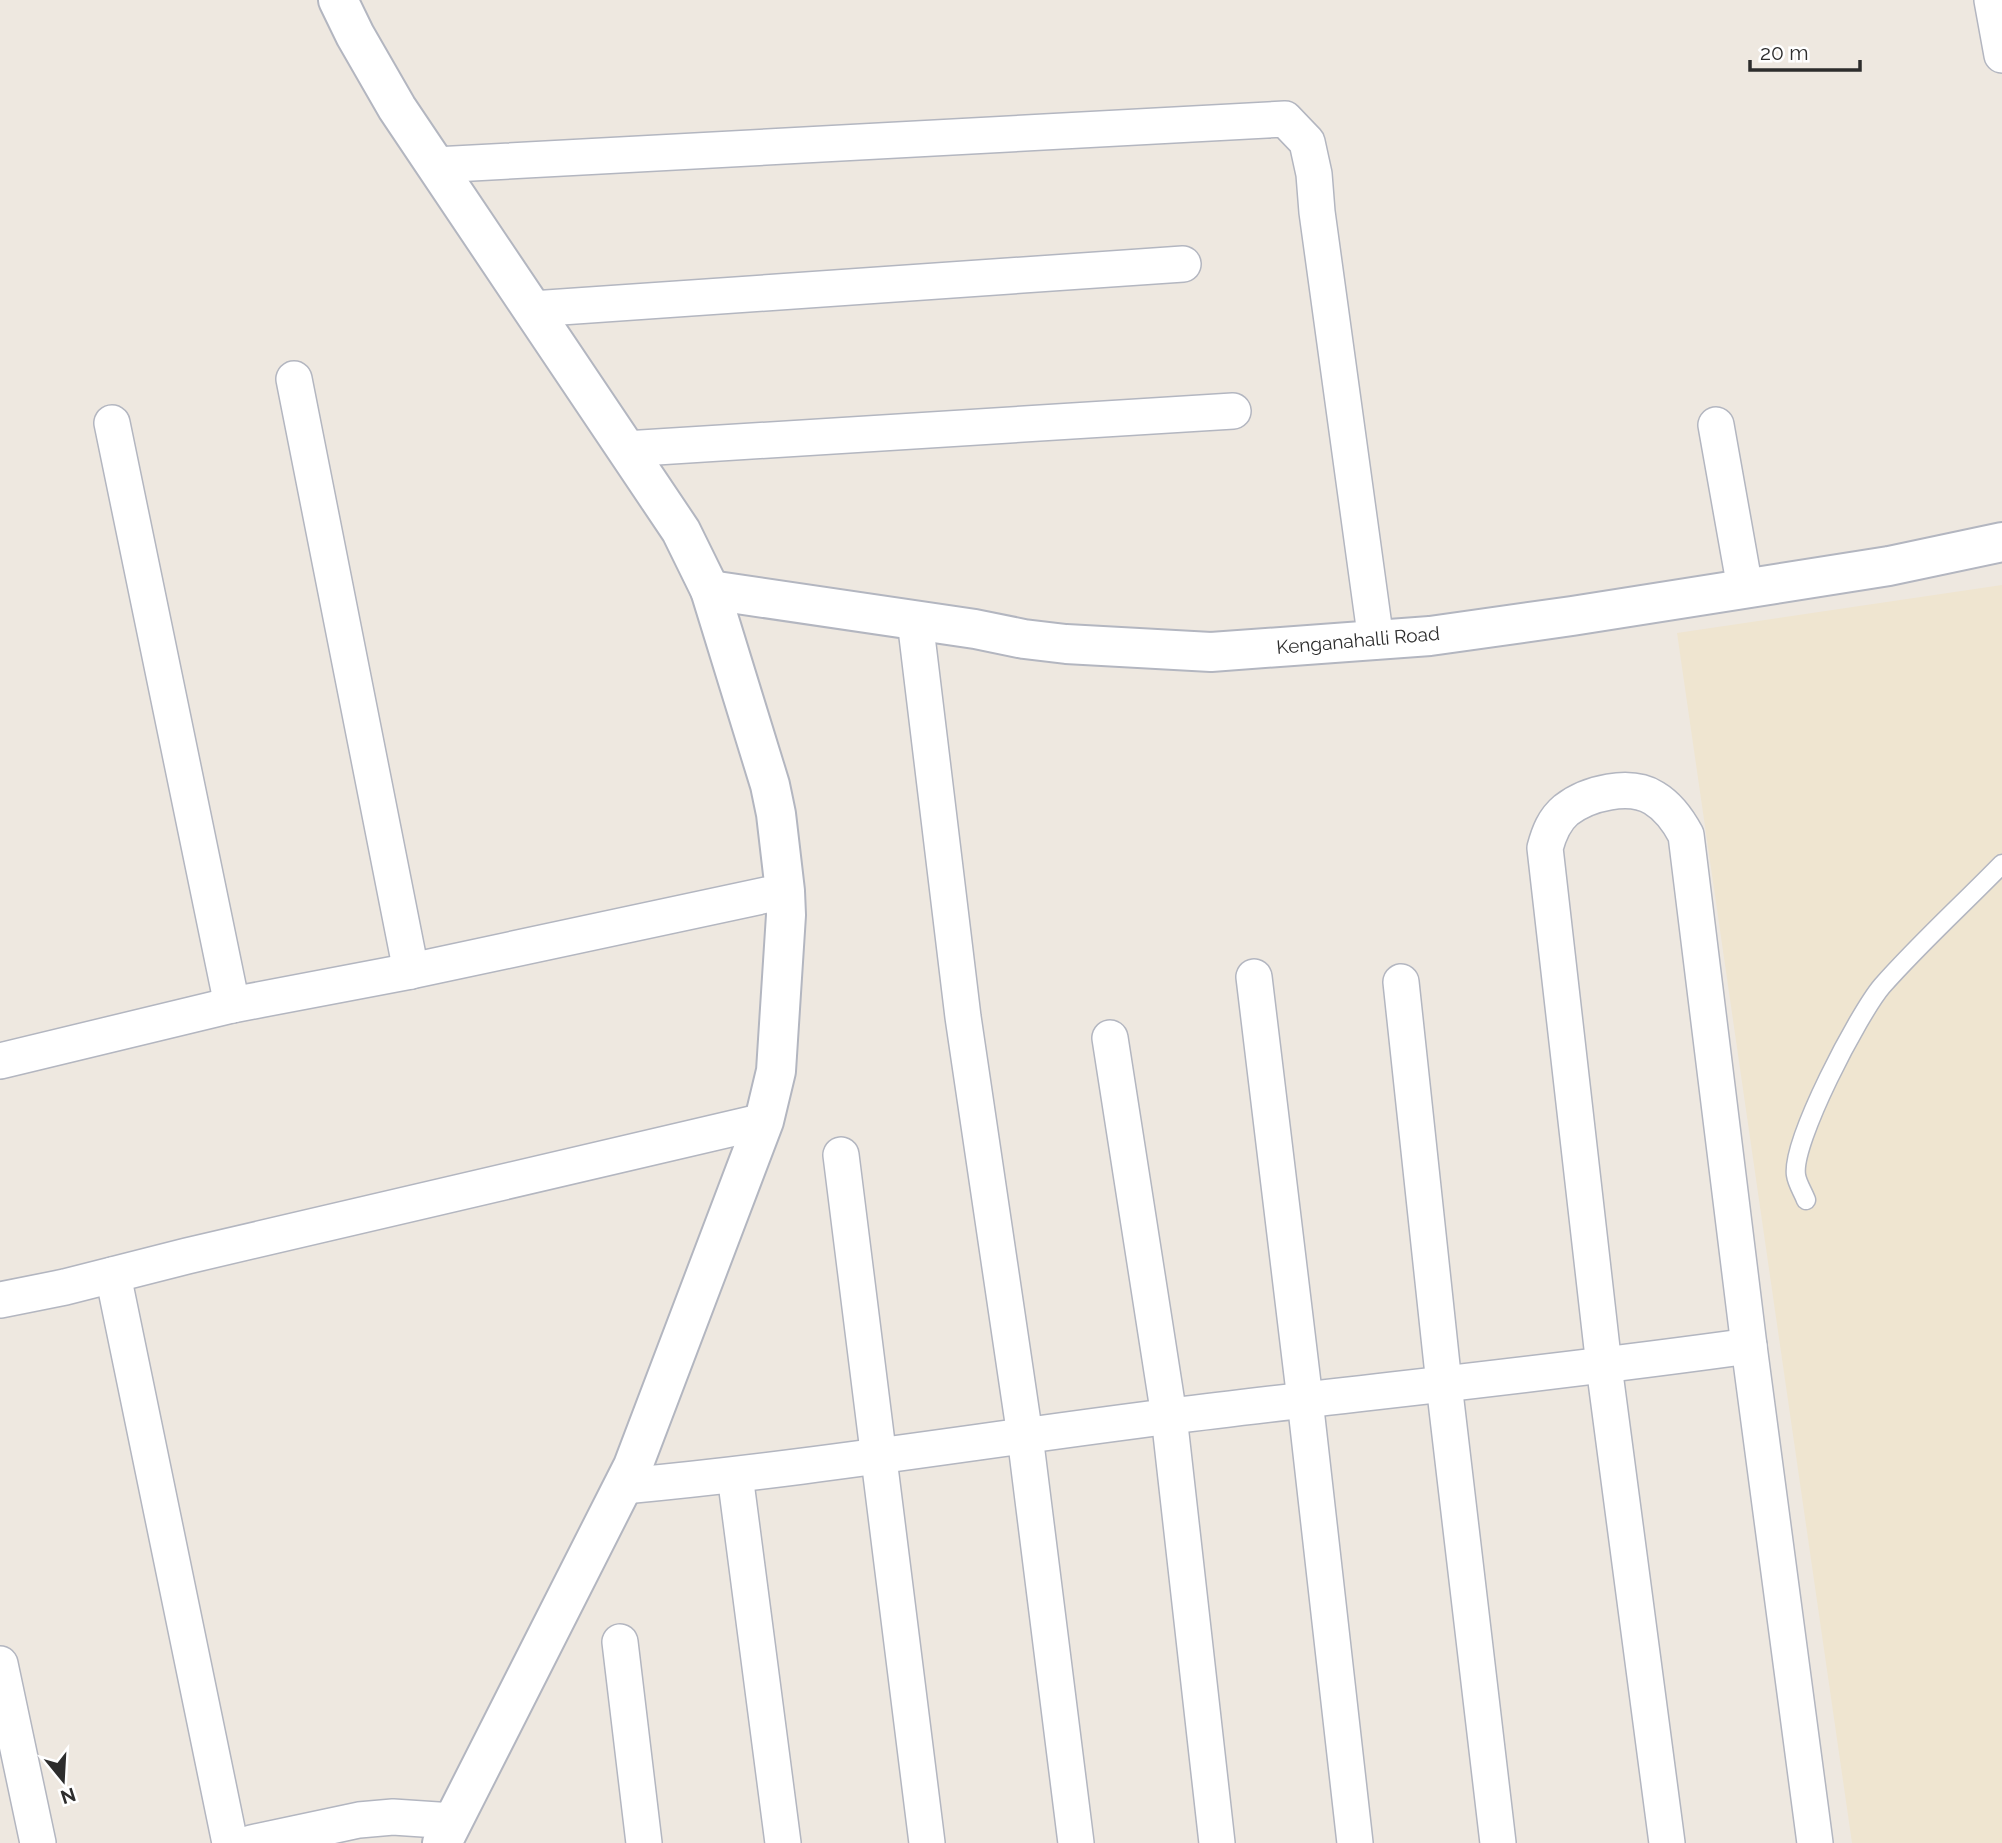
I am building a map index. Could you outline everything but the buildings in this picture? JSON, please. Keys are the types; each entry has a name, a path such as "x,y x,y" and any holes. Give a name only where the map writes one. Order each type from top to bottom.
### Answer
{"street":[{"path":"251,1843 359,1820 393,1817 448,1832 624,1486 764,1121 776,1071 785,936 785,891 770,785 710,590 681,531 397,108 370,64 338,0"},
{"path":"1992,0 2002,55"},
{"path":"435,165 1285,119 1307,142 1314,174 1376,640"},
{"path":"532,309 1183,264"},
{"path":"294,379 411,971"},
{"path":"625,449 1233,411"},
{"path":"112,423 232,1004"},
{"path":"1716,425 1745,588"},
{"name":"Kenganahalli Road","path":"710,590 1066,644 1211,652 1430,636 1889,566 2002,542"},
{"path":"915,620 963,1017 1025,1436 1076,1843"},
{"path":"1667,1843 1604,1366 1545,848 1549,832 1567,810 1591,796 1603,793 1634,792 1654,797 1671,812 1686,835 1749,1346 1815,1843"},
{"path":"0,1061 232,1004 411,971 785,891"},
{"path":"1254,977 1355,1843"},
{"path":"1401,982 1444,1384 1498,1843"},
{"path":"1110,1038 1169,1416 1217,1843"},
{"path":"0,1300 65,1287 764,1121"},
{"path":"841,1155 927,1843"},
{"path":"113,1275 230,1843"},
{"path":"624,1486 735,1475 1169,1416 1604,1366 1749,1346"},
{"path":"735,1475 783,1843"},
{"path":"620,1642 644,1843"},
{"path":"0,1664 38,1843"}],"lane":[{"path":"1806,1200 1796,1175 1799,1150 1811,1113 1856,1025 1880,988 2002,864"}],"shaded area":[{"path":"2002,585 2002,1843 1852,1843 1677,633"}]}
